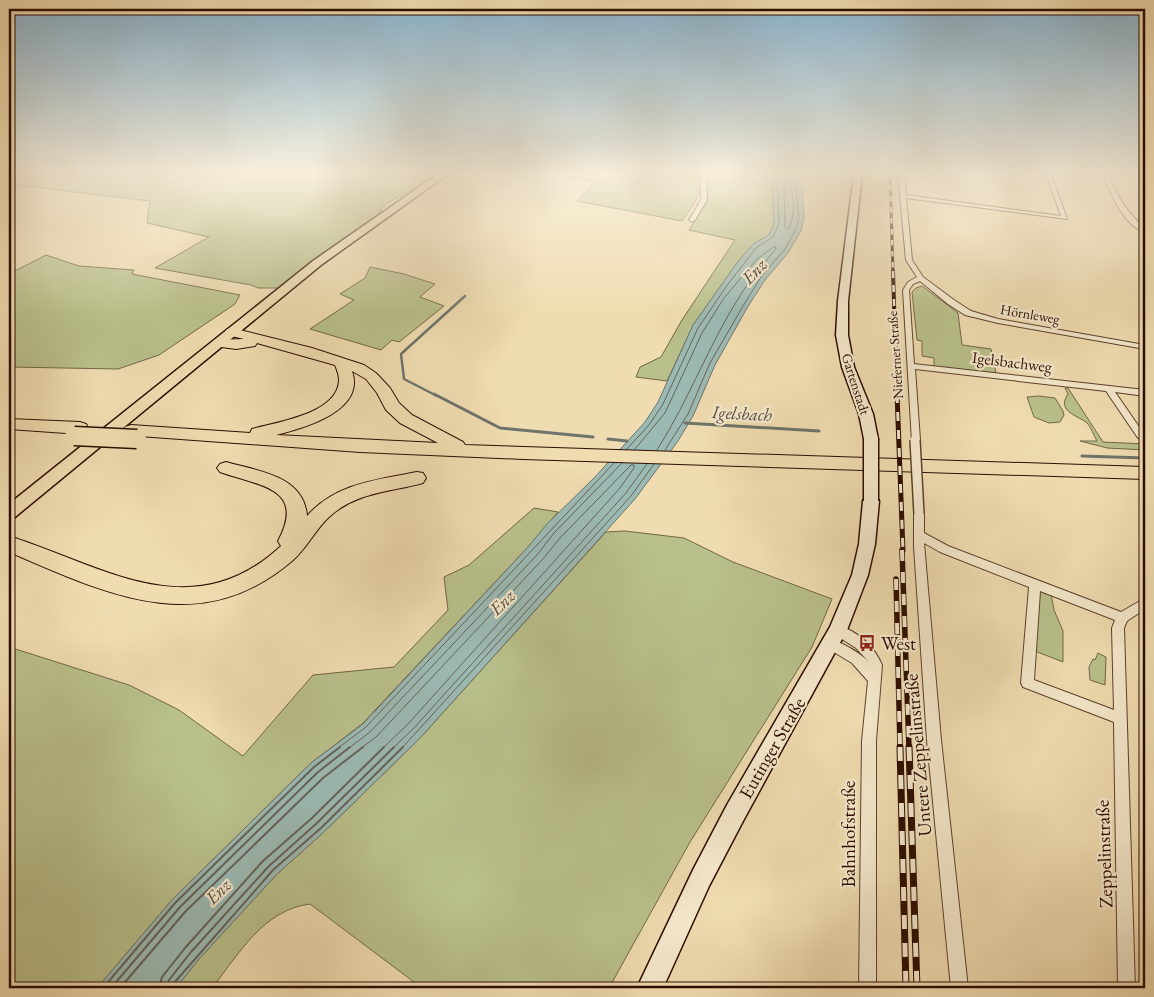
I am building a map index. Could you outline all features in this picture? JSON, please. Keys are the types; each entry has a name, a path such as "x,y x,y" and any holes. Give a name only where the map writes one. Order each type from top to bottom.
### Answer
{"highway":[{"path":"215,346 234,338 276,342 359,368 371,376 384,391 392,406 406,419 463,449"},
{"path":"236,438 301,422 334,406 343,394 347,381 342,362"},
{"path":"9,424 77,432 236,438 360,446 463,449 523,457"},
{"path":"9,433 77,432"},
{"path":"134,435 264,450 523,457 1145,481"},
{"path":"688,463 1145,473"},
{"path":"9,532 84,566 146,583 190,589 224,584 254,570 278,552 292,535 298,517 298,509 293,498 276,483 226,468"},
{"path":"9,544 57,565 142,593 178,598 200,596 240,585 270,568 287,554 323,511 344,496 370,486 417,478"}],"main road":[{"path":"234,338 323,259 378,221"},
{"path":"9,513 215,346"}],"street":[{"name":"Gartenstadt","path":"852,221 843,301 842,335 848,366 866,414 871,439 871,501"},
{"path":"905,221 907,253 921,278"},
{"path":"1133,221 1145,231"},
{"name":"Hörnleweg","path":"921,278 951,302 976,316 1145,347"},
{"name":"Nieferner Straße","path":"919,516 906,290 910,283 921,278"},
{"name":"Igelsbachweg","path":"911,366 1145,393"},
{"path":"1109,389 1141,436"},
{"name":"Eutinger Straße","path":"650,988 701,878 735,813 834,637 860,576 867,544 871,501"},
{"name":"Untere Zeppelinstraße","path":"919,516 934,740 959,988"},
{"path":"920,536 944,549 1122,618 1145,603"},
{"path":"1035,583 1027,683 1119,718"},
{"name":"Zeppelinstraße","path":"1122,618 1118,628 1126,988"},
{"name":"Bahnhofstraße","path":"834,637 867,667 875,681 869,741 868,988"}],"green space":[{"path":"147,221 370,221 278,288 258,288 251,285 155,268 209,237 147,223"},
{"path":"695,221 774,221 769,235 753,244 737,263 693,326 667,381 636,377 640,367 661,357 682,320 735,240 689,230"},
{"path":"46,255 79,266 134,270 132,274 240,295 235,304 159,355 118,369 9,367 9,274"},
{"path":"370,267 404,274 435,284 420,297 444,306 399,342 392,340 381,350 310,329 354,300 340,294 365,278"},
{"path":"922,286 958,313 962,345 991,349 996,373 934,367 934,358 922,356 922,341 917,340 912,292"},
{"path":"1065,388 1068,388 1103,442 1145,444 1145,450 1107,448 1080,441 1097,441 1087,423 1066,409 1064,405 1068,394"},
{"path":"1027,397 1055,398 1064,415 1060,422 1049,423 1034,417"},
{"path":"534,508 558,512 528,547 362,724 311,763 172,900 97,988 9,988 9,647 129,685 179,710 243,756 313,675 394,667 448,610 444,577 469,565"},
{"path":"625,531 684,538 733,562 832,599 812,647 690,842 609,988 422,988 310,904 293,908 265,924 242,948 212,988 176,988 199,959 277,874 325,831 421,737 606,532"},
{"path":"1039,590 1051,594 1054,610 1063,631 1063,662 1035,651"},
{"path":"1098,653 1106,657 1105,685 1090,680 1089,667"}],"water":[{"name":"Enz","path":"774,221 803,221 801,231 788,253 765,280 747,308 715,365 693,416 678,441 635,499 421,737 325,831 277,874 199,959 176,988 97,988 172,900 311,763 363,724 528,547 546,525 594,478 645,422 658,402 693,325 737,263 753,244 769,235"}],"waterway":[{"path":"437,396 404,379 401,354 465,296"},
{"path":"434,394 500,428 593,437"},
{"name":"Igelsbach","path":"685,423 819,431"},
{"path":"608,439 627,441"},
{"name":"Igelsbach","path":"1082,456 1145,458"}],"railway":[{"path":"891,221 893,272"},
{"path":"893,271 897,396"},
{"path":"897,394 903,551"},
{"path":"902,550 909,748"},
{"path":"896,579 900,748"},
{"path":"900,747 906,988"},
{"path":"909,747 917,988"}],"place":[{"name":"West","path":"867,643"}]}
